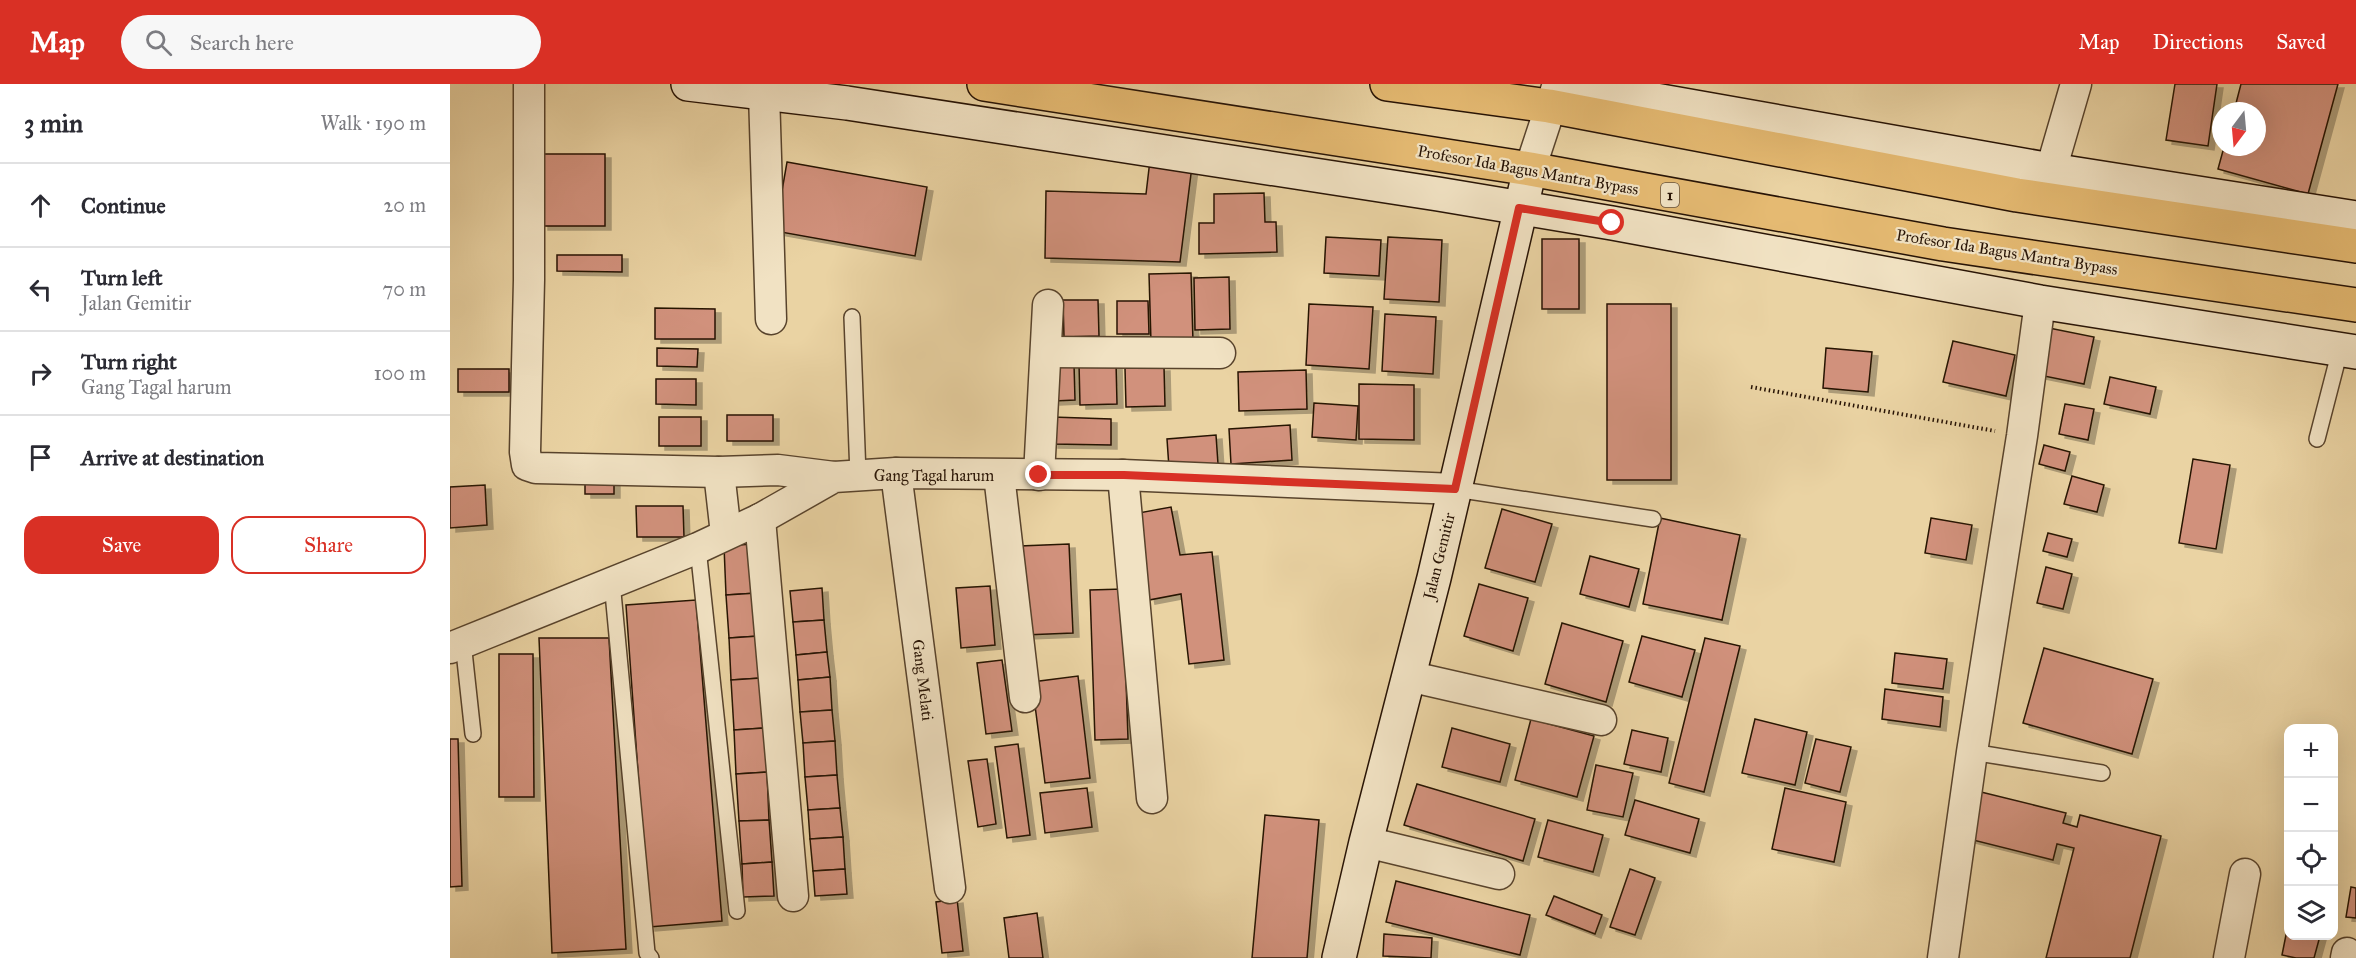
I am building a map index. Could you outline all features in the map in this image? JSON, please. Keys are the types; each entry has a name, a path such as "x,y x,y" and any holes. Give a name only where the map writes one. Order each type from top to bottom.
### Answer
{"highway":[{"name":"Profesor Ida Bagus Mantra Bypass","path":"984,84 1530,169 1943,244 2356,305"},
{"path":"1387,84 1557,91 2017,195 2356,246"}],"street":[{"path":"529,84 529,280 525,452 527,465 536,468 719,472 778,470 846,476"},
{"path":"688,84 871,107 1519,208 2040,302 2348,351"},
{"path":"2051,170 2076,84"},
{"path":"1557,91 2356,218"},
{"name":"Jalan Gemitir","path":"1339,958 1455,489 1519,208 1557,91"},
{"path":"764,93 771,319"},
{"path":"1943,958 2040,302"},
{"path":"1039,475 1048,305"},
{"path":"1046,352 1220,353"},
{"path":"719,472 726,534"},
{"name":"Gang Tagal harum","path":"457,645 698,548 846,476 896,473 1124,475 1455,489"},
{"name":"Gang Melati","path":"896,473 950,888"},
{"path":"999,475 1025,697"},
{"path":"1124,475 1152,798"},
{"path":"760,519 793,896"},
{"path":"1408,676 1601,720"},
{"path":"1366,842 1499,874"},
{"path":"2229,958 2245,874"}],"lane":[{"path":"846,476 852,317"},
{"path":"2318,440 2348,351"},
{"path":"1455,489 1653,519"},
{"path":"698,548 737,911"},
{"path":"612,582 647,953 651,958"},
{"path":"457,645 473,734"},
{"path":"1972,752 2102,773"}],"path":[{"path":"1751,387 2022,436"}],"building":[{"path":"2175,84 2217,84 2214,102 2212,102 2208,146 2166,140"},
{"path":"2241,84 2338,84 2308,194 2218,169 2222,156 2266,156 2266,102 2236,102"},
{"path":"542,154 605,154 605,226 542,226"},
{"path":"1150,160 1192,166 1180,262 1045,258 1046,191 1146,194"},
{"path":"787,162 927,187 915,256 775,231"},
{"path":"1264,193 1265,222 1276,222 1277,252 1199,254 1199,223 1214,223 1214,194"},
{"path":"1326,237 1381,240 1379,276 1324,273"},
{"path":"1388,237 1442,240 1439,302 1384,299"},
{"path":"1542,239 1579,239 1579,309 1542,309"},
{"path":"557,255 622,255 622,272 557,271"},
{"path":"1191,273 1193,342 1151,342 1149,274"},
{"path":"1229,277 1230,329 1195,330 1194,278"},
{"path":"1063,300 1098,300 1099,336 1064,337"},
{"path":"1117,301 1148,301 1149,334 1117,334"},
{"path":"1309,304 1373,307 1369,369 1306,365"},
{"path":"1607,304 1671,304 1671,480 1607,480"},
{"path":"655,308 715,309 715,339 655,339"},
{"path":"1385,314 1436,317 1433,374 1382,371"},
{"path":"2049,328 2094,337 2084,384 2039,375"},
{"path":"1953,341 2015,355 2006,396 1943,382"},
{"path":"657,348 698,349 697,367 657,366"},
{"path":"1826,348 1872,352 1868,392 1823,388"},
{"path":"1116,362 1117,404 1080,405 1079,363"},
{"path":"1053,364 1074,364 1075,400 1054,401"},
{"path":"1164,367 1165,406 1126,407 1125,368"},
{"path":"458,369 509,369 509,392 458,392"},
{"path":"1306,370 1307,409 1239,411 1238,372"},
{"path":"2110,377 2156,387 2150,414 2104,404"},
{"path":"656,379 696,379 696,405 656,404"},
{"path":"1359,384 1414,385 1414,440 1359,439"},
{"path":"1314,403 1358,406 1356,440 1312,437"},
{"path":"2065,404 2094,409 2088,440 2059,434"},
{"path":"727,415 773,415 773,441 727,441"},
{"path":"659,417 701,417 701,446 659,446"},
{"path":"1052,417 1111,419 1111,445 1052,444"},
{"path":"1290,425 1292,460 1231,464 1229,429"},
{"path":"1216,435 1218,464 1169,468 1167,439"},
{"path":"2044,445 2070,452 2065,471 2039,464"},
{"path":"2193,459 2230,465 2216,549 2179,543"},
{"path":"2072,476 2104,485 2097,512 2064,504"},
{"path":"585,478 614,478 614,494 585,494"},
{"path":"485,485 487,525 450,528 450,487"},
{"path":"636,506 683,506 684,537 637,537"},
{"path":"1171,507 1180,555 1212,552 1224,660 1189,664 1181,594 1149,600 1133,514"},
{"path":"1502,509 1552,524 1535,582 1485,568"},
{"path":"1660,518 1740,535 1722,620 1643,604"},
{"path":"1931,518 1972,525 1966,560 1925,553"},
{"path":"2048,533 2072,539 2067,557 2043,551"},
{"path":"753,544 757,593 726,595 724,546"},
{"path":"1069,544 1073,633 1024,635 1020,546"},
{"path":"1590,556 1639,569 1629,607 1580,594"},
{"path":"2046,567 2072,574 2063,609 2037,603"},
{"path":"1479,584 1528,598 1513,651 1464,636"},
{"path":"990,586 995,645 961,648 956,588"},
{"path":"822,588 824,620 793,622 790,591"},
{"path":"1123,589 1128,739 1095,740 1090,590"},
{"path":"757,593 759,636 729,638 726,595"},
{"path":"696,600 722,921 649,927 626,605"},
{"path":"824,620 827,652 796,655 793,622"},
{"path":"1562,623 1623,641 1606,702 1545,684"},
{"path":"759,636 761,678 731,680 729,638"},
{"path":"1642,636 1695,650 1682,697 1629,682"},
{"path":"539,638 609,638 626,949 552,953"},
{"path":"1705,638 1740,646 1704,792 1669,783"},
{"path":"2044,648 2153,679 2132,754 2023,723"},
{"path":"827,652 830,677 798,680 796,655"},
{"path":"1895,653 1947,659 1943,689 1892,683"},
{"path":"499,654 533,654 534,797 499,797"},
{"path":"1002,660 1012,731 986,734 977,663"},
{"path":"1078,676 1090,778 1045,783 1032,682"},
{"path":"830,677 832,710 800,712 798,680"},
{"path":"761,678 764,728 734,730 731,680"},
{"path":"1885,689 1943,697 1940,727 1882,719"},
{"path":"832,710 835,741 803,743 800,712"},
{"path":"1531,719 1594,736 1577,797 1515,780"},
{"path":"1755,719 1807,732 1795,785 1742,773"},
{"path":"764,728 767,772 736,774 734,730"},
{"path":"1452,728 1510,744 1500,782 1442,767"},
{"path":"1632,730 1668,738 1661,772 1624,764"},
{"path":"450,739 458,739 462,886 450,887"},
{"path":"1816,739 1851,747 1840,792 1805,783"},
{"path":"835,741 837,775 805,777 803,743"},
{"path":"1018,744 1030,835 1007,838 995,747"},
{"path":"987,759 996,824 978,827 968,761"},
{"path":"1596,765 1633,773 1623,817 1587,810"},
{"path":"767,772 769,820 739,821 736,774"},
{"path":"837,775 840,808 808,810 805,777"},
{"path":"1417,784 1535,819 1523,861 1404,825"},
{"path":"1087,788 1092,827 1045,833 1040,793"},
{"path":"1785,788 1846,802 1834,862 1772,849"},
{"path":"1981,792 2066,813 2063,823 2077,827 2080,815 2161,836 2130,958 2046,958 2074,848 2057,844 2053,860 1969,839"},
{"path":"1635,800 1699,819 1690,853 1625,835"},
{"path":"840,808 843,837 810,839 808,810"},
{"path":"1265,815 1319,820 1307,958 1252,958"},
{"path":"769,820 772,862 742,864 739,821"},
{"path":"1548,820 1603,835 1593,872 1538,857"},
{"path":"843,837 845,869 813,871 810,839"},
{"path":"772,862 774,896 743,897 742,864"},
{"path":"845,869 847,894 815,896 813,871"},
{"path":"1630,869 1655,878 1635,935 1610,927"},
{"path":"1396,881 1530,915 1520,955 1386,922"},
{"path":"2351,887 2356,888 2356,918 2346,917"},
{"path":"1554,896 1602,915 1595,934 1546,915"},
{"path":"957,899 963,951 942,953 936,902"},
{"path":"1037,913 1043,958 1009,958 1004,918"},
{"path":"1384,934 1432,938 1431,958 1383,956"},
{"path":"2285,940 2319,940 2314,958 2282,955"}],"route":[{"path":"1039,475 1214,478 1455,489 1519,208 1612,223"}]}
